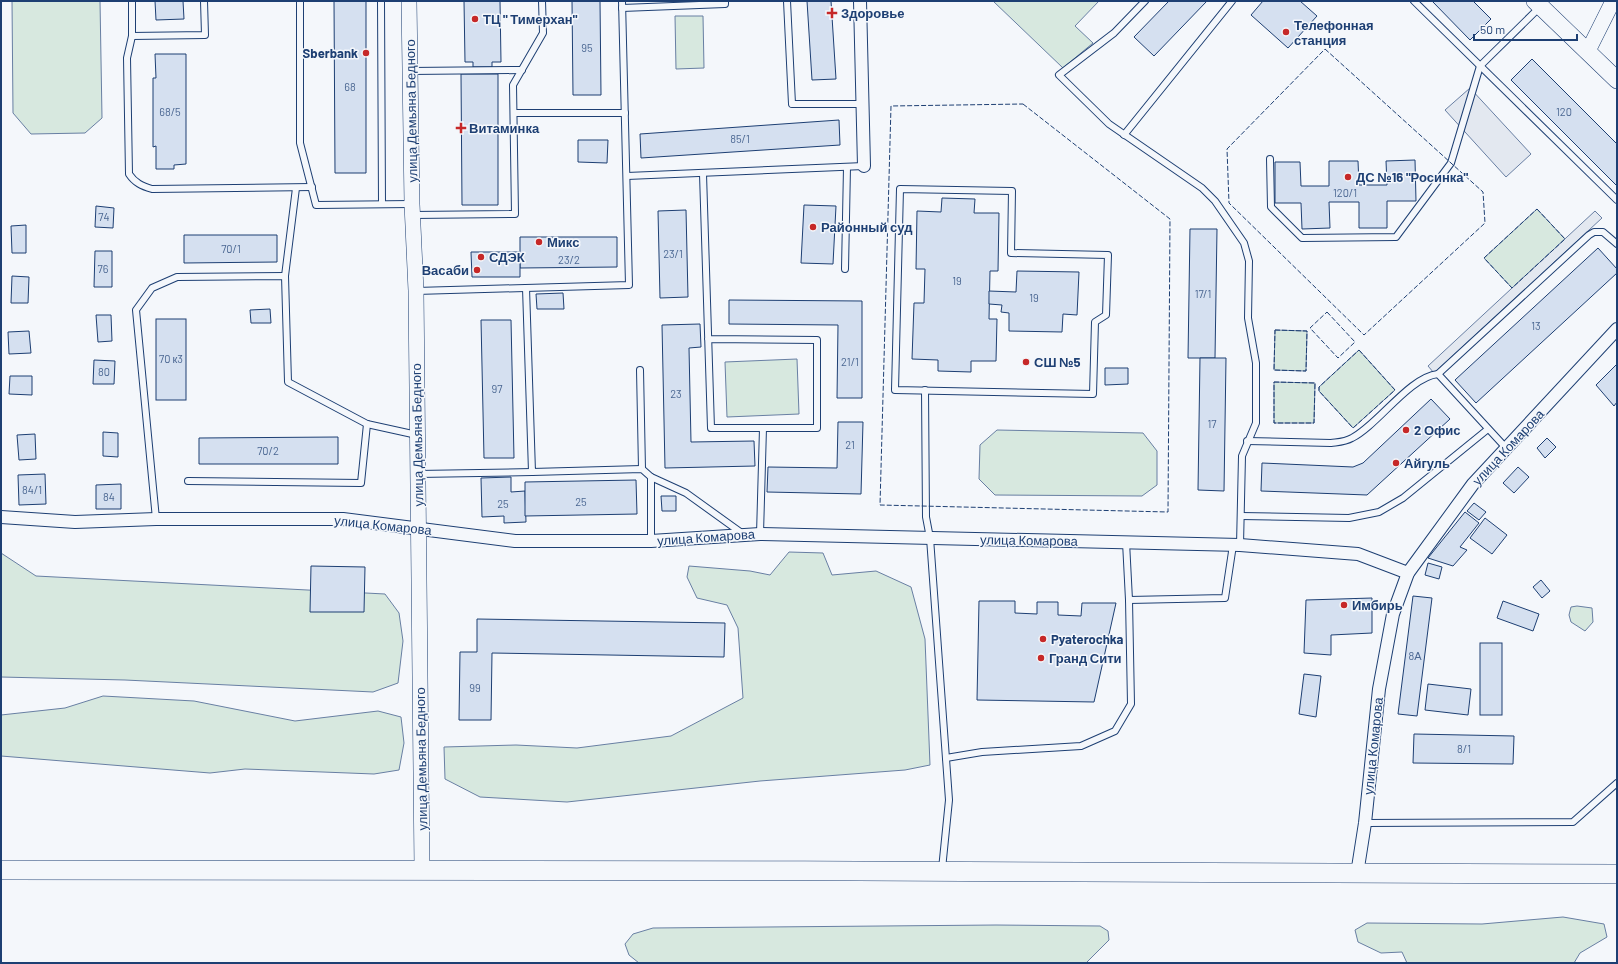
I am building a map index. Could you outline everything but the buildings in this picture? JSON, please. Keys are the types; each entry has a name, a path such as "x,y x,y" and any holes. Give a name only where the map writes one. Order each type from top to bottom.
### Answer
{"main road":[{"path":"1538,4 1617,80"},
{"path":"1,870 422,868 941,872 1617,874"}],"street":[{"name":"улица Демьяна Бедного","path":"409,1 412,209 416,291 422,868"},
{"path":"860,1 864,166"},
{"path":"1588,51 1613,1"},
{"name":"улица Комарова","path":"1357,874 1365,823 1379,689 1393,614 1408,573 1472,484 1507,449 1617,329"},
{"name":"улица Комарова","path":"1,517 75,522 156,519 343,519 515,541 651,541 760,534 1237,545 1358,554 1408,573"}],"lane":[{"path":"132,1 132,36 127,58 129,174 133,180 140,186 152,189 312,187"},
{"path":"132,36 205,35 204,1"},
{"path":"300,1 300,143 316,205 382,204 412,209 515,214 513,86 543,33 542,1"},
{"path":"381,1 382,204"},
{"path":"416,291 629,285 622,1"},
{"path":"622,8 725,4 725,1"},
{"path":"787,1 792,104 862,104"},
{"path":"1129,600 1225,598 1237,545 1241,516 1242,456 1247,441 1256,423 1257,368 1248,324 1249,261 1247,250 1214,201 1202,188 1124,135 1102,118 1059,75 1114,33 1145,1"},
{"path":"1124,135 1232,1"},
{"path":"1414,1 1617,200"},
{"path":"1270,159 1271,207 1302,238 1396,237 1451,163 1480,66 1538,4"},
{"path":"410,71 522,70"},
{"path":"514,113 625,113"},
{"path":"627,176 703,174 864,166"},
{"path":"845,269 847,167"},
{"path":"703,174 708,339 711,428 817,428 817,340 708,339"},
{"path":"296,188 285,276 288,382 367,424 417,435"},
{"path":"900,188 1012,191 1011,253 1108,255 1106,315 1095,322 1093,394 925,390 895,390 900,188"},
{"path":"1247,441 1343,442 1358,434 1422,379 1438,374 1589,235 1598,231 1603,232 1617,244"},
{"path":"156,519 136,310 152,288 177,277 285,276"},
{"path":"526,288 532,472"},
{"path":"640,370 642,469 651,478 686,493 744,535"},
{"path":"1438,374 1507,449"},
{"path":"925,390 926,517 930,538 949,800 941,872"},
{"path":"188,482 360,483 367,424"},
{"path":"760,534 762,428"},
{"path":"1241,516 1349,518 1379,512 1403,498 1488,429"},
{"path":"418,474 642,469"},
{"path":"651,478 651,541"},
{"path":"946,758 982,752 1081,746 1115,731 1131,704 1129,600 1126,542"},
{"path":"1365,823 1573,822 1617,783"}],"shaded area":[{"path":"12,1 100,1 102,118 85,133 31,134 13,113"},
{"path":"993,1 1099,1 1075,26 1093,43 1063,68"},
{"path":"675,16 703,16 704,68 676,69"},
{"path":"1470,88 1531,154 1506,177 1445,110"},
{"path":"1537,209 1565,239 1512,288 1484,258"},
{"path":"1595,211 1602,218 1434,373 1428,366"},
{"path":"1275,330 1307,331 1306,371 1274,370"},
{"path":"1359,350 1395,390 1353,428 1319,391 1319,387"},
{"path":"797,359 799,414 727,417 725,362"},
{"path":"1274,382 1315,383 1314,423 1274,423"},
{"path":"997,430 1143,433 1157,451 1157,485 1142,496 995,495 979,479 980,445"},
{"path":"789,552 823,553 832,575 876,571 911,587 925,639 930,765 905,770 760,781 567,802 480,797 445,779 444,747 516,745 577,748 671,736 743,698 738,628 727,605 697,598 687,577 689,566 750,571 770,575"},
{"path":"1,553 36,576 385,594 399,613 403,641 398,683 373,692 125,680 1,677"},
{"path":"1577,606 1592,608 1593,622 1585,631 1571,622 1569,615 1571,607"},
{"path":"103,696 194,701 295,721 378,711 401,717 404,743 399,770 374,774 245,769 210,773 1,756 1,715 65,708"},
{"path":"1563,917 1604,924 1607,937 1580,953 1574,963 1407,963 1402,952 1381,953 1358,942 1355,930 1367,923 1482,924"},
{"path":"996,925 1100,926 1108,931 1109,940 1086,963 639,963 629,955 625,944 633,934 653,928"}],"fence":[{"path":"1325,49 1483,192 1485,223 1364,335 1229,203 1227,149 1325,49"},
{"path":"1023,104 1170,219 1168,512 880,505 891,106 1023,104"},
{"path":"1537,209 1565,239 1512,288 1484,258 1537,209"},
{"path":"1327,312 1355,342 1338,358 1310,328 1327,312"},
{"path":"1275,330 1307,331 1306,371 1274,370 1275,330"},
{"path":"1359,350 1395,390 1353,428 1319,391 1319,387 1359,350"},
{"path":"1274,382 1315,383 1314,423 1274,423 1274,382"}],"place":[{"name":"Здоровье","path":"832,13"},
{"name":"ТЦ \" Тимерхан\"","path":"475,19"},
{"name":"Телефонная станция","path":"1286,32"},
{"name":"Sberbank","path":"366,53"},
{"name":"Витаминка","path":"461,128"},
{"name":"ДС №16 \"Росинка\"","path":"1348,177"},
{"name":"Районный суд","path":"813,227"},
{"name":"Микс","path":"539,242"},
{"name":"СДЭК","path":"481,257"},
{"name":"Васаби","path":"477,270"},
{"name":"СШ №5","path":"1026,362"},
{"name":"2 Офис","path":"1406,430"},
{"name":"Айгуль","path":"1396,463"},
{"name":"Имбирь","path":"1344,605"},
{"name":"Pyaterochka","path":"1043,639"},
{"name":"Гранд Сити","path":"1041,658"}]}
